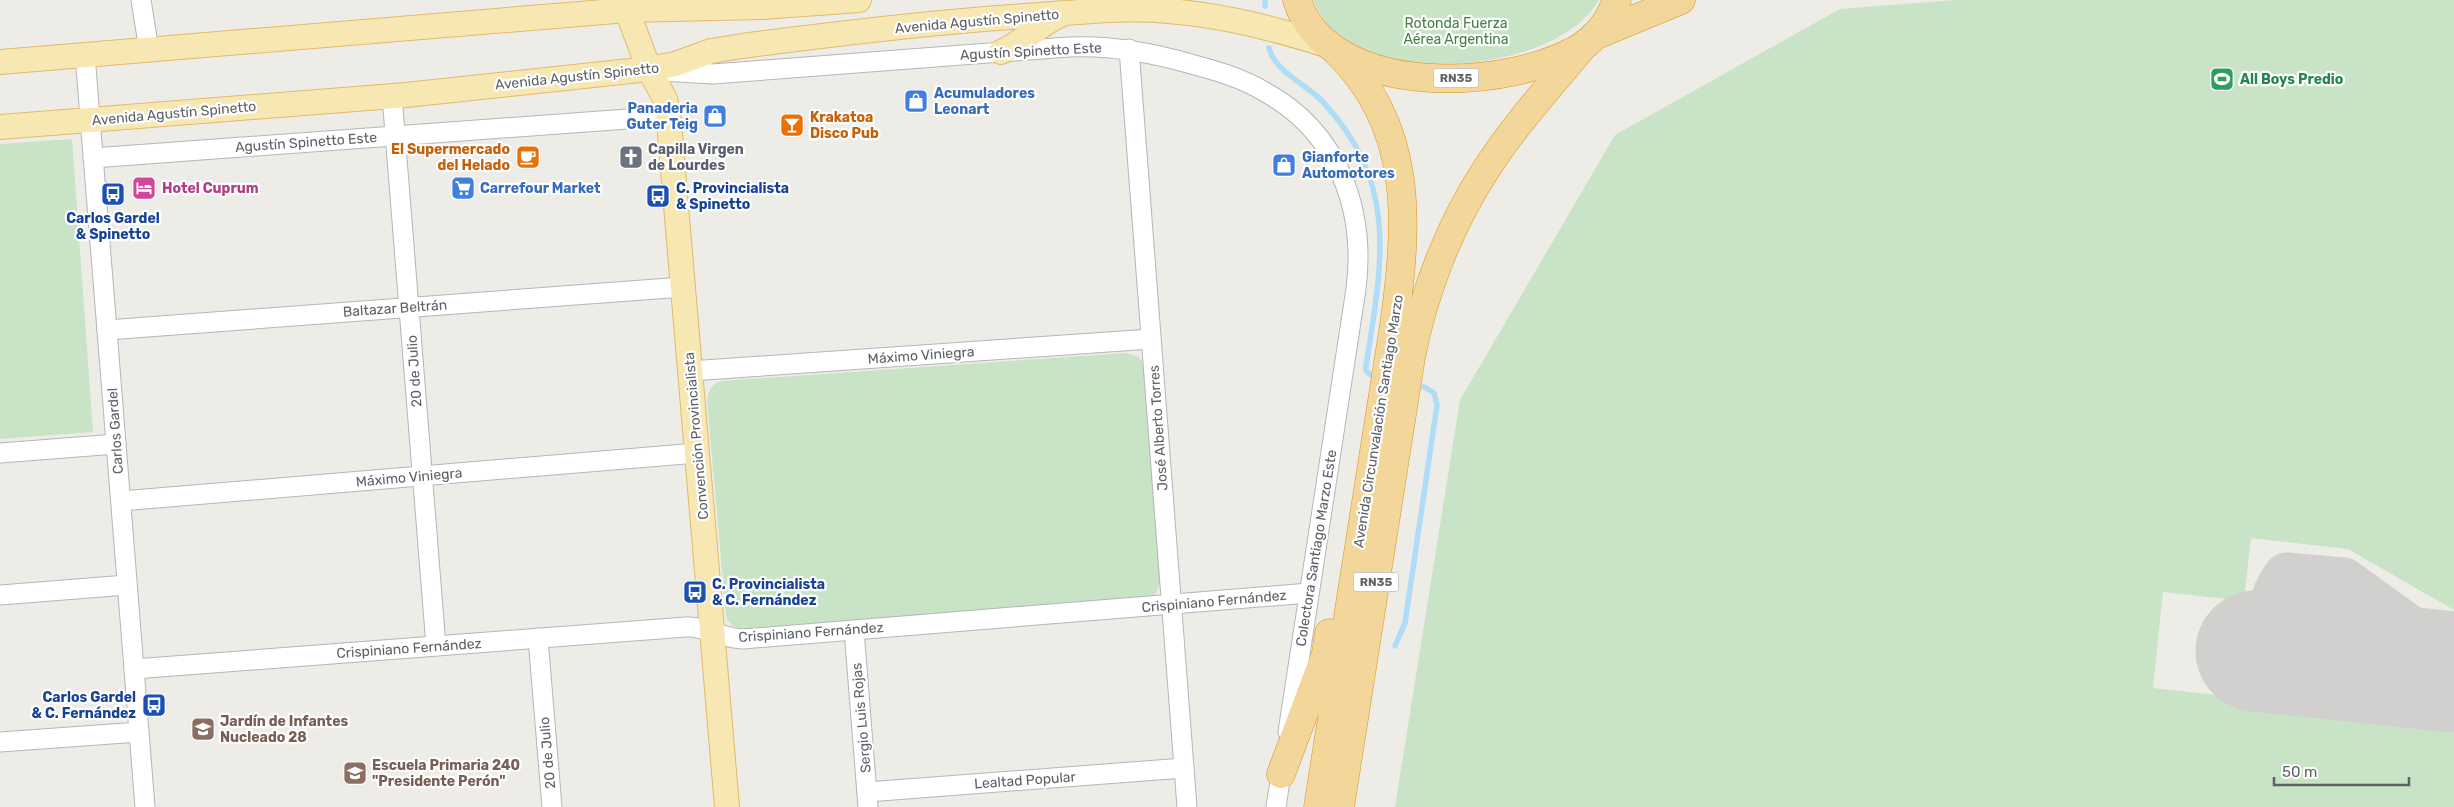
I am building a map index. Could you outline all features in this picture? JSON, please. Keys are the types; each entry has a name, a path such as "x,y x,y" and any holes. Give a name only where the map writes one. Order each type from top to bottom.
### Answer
{"highway":[{"name":"RN35","path":"1297,0 1308,24 1331,48 1366,66 1382,71 1446,78 1478,76 1527,67 1558,57 1590,40 1681,0"},
{"name":"RN35","path":"1590,40 1608,20 1617,0"},
{"name":"Avenida Circunvalación Santiago Marzo","path":"1340,807 1411,357 1425,303 1451,233 1477,183 1520,122 1590,40"},
{"name":"Avenida Circunvalación Santiago Marzo","path":"1318,807 1383,398 1401,272 1403,219 1402,186 1392,140 1378,106 1353,68 1331,48"},
{"path":"1281,774 1326,654 1351,503 1383,398"}],"main road":[{"path":"0,62 149,50 625,5 762,7 859,0"},
{"name":"Convención Provincialista","path":"625,5 649,69 664,95 668,116 727,807"},
{"name":"Avenida Agustín Spinetto","path":"0,127 392,96 649,69 675,64 711,51 742,46 970,20 1067,13 1144,10 1209,15 1257,25 1331,48"},
{"path":"1001,52 1016,44 1050,20 1067,13"}],"street":[{"path":"141,0 149,50"},
{"path":"625,5 661,0"},
{"name":"Agustín Spinetto Este","path":"649,69 713,74 1083,46 1129,49 1156,54 1235,77 1281,102 1307,124 1333,160 1351,199 1358,234 1359,252 1356,289"},
{"name":"José Alberto Torres","path":"1129,49 1187,807"},
{"name":"Carlos Gardel","path":"85,55 145,807"},
{"name":"20 de Julio","path":"392,96 436,646"},
{"name":"Agustín Spinetto Este","path":"93,158 668,116"},
{"name":"Baltazar Beltrán","path":"107,330 683,286"},
{"name":"Colectora Santiago Marzo Este","path":"1276,807 1356,289"},
{"name":"Máximo Viniegra","path":"690,371 1151,339"},
{"path":"0,453 116,444"},
{"name":"Máximo Viniegra","path":"121,501 697,453"},
{"path":"0,595 127,585"},
{"name":"Crispiniano Fernández","path":"134,669 686,627 712,630 738,639 1309,593"},
{"name":"Sergio Luis Rojas","path":"854,630 867,800"},
{"name":"20 de Julio","path":"538,638 547,807"},
{"path":"0,742 139,732"},
{"name":"Lealtad Popular","path":"867,800 1184,768"}],"green space":[{"name":"Rotonda Fuerza Aérea Argentina","path":"1313,0 1599,0 1580,22 1553,40 1521,53 1486,61 1450,64 1414,63 1382,57 1355,47 1341,38 1330,27"},
{"path":"1955,0 2454,0 2454,610 2348,549 2251,538 2244,601 2163,592 2153,688 2454,721 2454,807 1395,807 1460,400 1615,135 1840,9"},
{"path":"72,139 93,432 0,439 0,144"},
{"path":"1126,353 1139,357 1145,367 1160,583 1156,593 1151,597 745,629 733,626 729,622 726,616 707,400 709,390 715,384 721,381"}],"waterway":[{"path":"1265,0 1265,6"},
{"path":"1269,48 1272,56 1284,71 1322,101 1347,132 1364,163 1374,194 1379,226 1380,259 1366,366 1366,371 1372,376"},
{"path":"1395,646 1405,623 1437,405 1434,393 1424,387"}],"taxiway":[{"path":"2393,666 2329,675 2310,671 2295,663 2276,640 2272,625 2273,609 2278,593 2287,577 2343,582 2454,662"}],"runway":[{"path":"2256,651 2454,672"}],"place":[{"name":"All Boys Predio","path":"2222,79"},
{"name":"Acumuladores Leonart","path":"916,101"},
{"name":"Panaderia Guter Teig","path":"715,116"},
{"name":"Krakatoa Disco Pub","path":"792,125"},
{"name":"El Supermercado del Helado","path":"528,157"},
{"name":"Capilla Virgen de Lourdes","path":"631,157"},
{"name":"Gianforte Automotores","path":"1284,165"},
{"name":"Hotel Cuprum","path":"144,188"},
{"name":"Carrefour Market","path":"463,188"},
{"name":"Carlos Gardel & Spinetto","path":"113,194"},
{"name":"C. Provincialista & Spinetto","path":"658,196"},
{"name":"C. Provincialista & C. Fernández","path":"695,592"},
{"name":"Carlos Gardel & C. Fernández","path":"154,705"},
{"name":"Jardín de Infantes Nucleado 28","path":"203,729"},
{"name":"Escuela Primaria 240 \"Presidente Perón\"","path":"355,773"}]}
